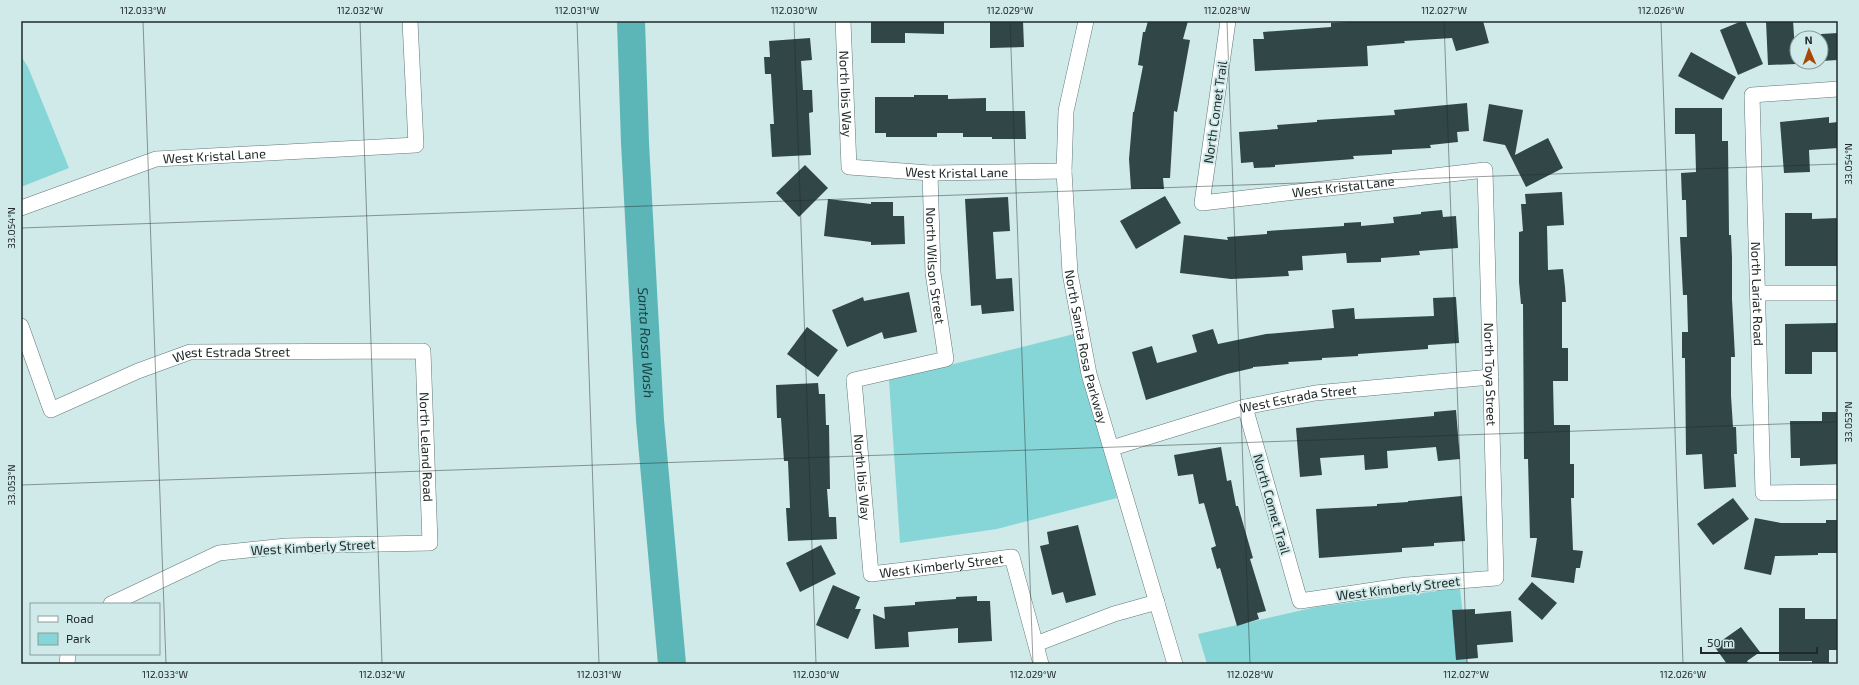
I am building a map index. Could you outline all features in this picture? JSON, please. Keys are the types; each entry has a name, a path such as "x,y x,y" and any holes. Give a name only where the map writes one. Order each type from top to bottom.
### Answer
{"street":[{"name":"West Kristal Lane","path":"21,208 156,159 416,145 410,21"},
{"name":"North Ibis Way","path":"843,21 849,167"},
{"name":"North Santa Rosa Parkway","path":"1086,21 1066,111 1064,171 1070,273 1089,374 1175,664"},
{"name":"North Comet Trail","path":"1202,203 1228,21"},
{"name":"North Lariat Road","path":"1838,89 1752,95 1759,293 1763,493 1838,492"},
{"name":"West Kristal Lane","path":"849,167 930,172 1064,171"},
{"name":"West Kristal Lane","path":"1202,203 1485,170"},
{"name":"North Toya Street","path":"1485,170 1496,578"},
{"name":"North Wilson Street","path":"854,380 946,359 933,273 930,172"},
{"path":"1759,293 1838,293"},
{"name":"West Estrada Street","path":"21,326 51,410 138,371 190,352 423,351"},
{"name":"North Leland Road","path":"423,351 430,543"},
{"name":"West Estrada Street","path":"1112,448 1245,407 1315,393 1491,377"},
{"name":"North Ibis Way","path":"854,380 871,574"},
{"name":"North Comet Trail","path":"1245,407 1300,601"},
{"name":"West Kimberly Street","path":"113,603 219,553 286,546 430,543"},
{"name":"West Kimberly Street","path":"871,574 1012,557 1036,644"},
{"name":"West Kimberly Street","path":"1300,601 1407,585 1496,578"},
{"path":"1041,664 1036,644 1114,614 1157,602"}],"green space":[{"path":"21,56 28,67 69,168 21,187"},
{"path":"1074,334 1117,498 997,529 900,543 889,380"},
{"path":"1460,588 1468,664 1207,664 1198,634 1316,607"}],"building":[{"path":"871,21 944,21 944,34 905,33 905,43 871,43"},
{"path":"990,21 1023,21 1024,47 990,48"},
{"path":"1148,21 1188,21 1183,39 1190,40 1177,112 1174,111 1170,178 1163,178 1164,189 1131,189 1129,159 1133,112 1143,66 1138,65 1143,32 1145,32"},
{"path":"1365,21 1483,21 1489,43 1456,51 1452,38 1404,41 1405,43 1367,46 1368,66 1255,71 1253,39 1264,39 1263,32 1331,27 1331,23"},
{"path":"1745,21 1763,64 1738,75 1720,30"},
{"path":"1766,21 1793,21 1794,30 1789,30 1789,64 1768,65"},
{"path":"1838,33 1838,60 1829,61 1829,34"},
{"path":"810,38 812,60 801,61 803,90 812,90 813,112 809,113 811,155 772,157 770,124 774,124 771,74 765,74 764,57 770,57 769,41"},
{"path":"1691,52 1736,77 1723,100 1678,76"},
{"path":"914,95 948,95 948,99 986,98 986,111 1025,111 1026,139 963,137 963,133 937,133 937,137 886,137 886,133 875,133 875,97 914,97"},
{"path":"1467,103 1469,131 1457,132 1458,142 1430,145 1431,148 1392,150 1392,154 1353,156 1354,159 1275,165 1275,167 1254,168 1253,162 1241,163 1239,132 1278,129 1277,125 1317,122 1317,120 1395,115 1394,110"},
{"path":"1489,104 1523,110 1515,155 1548,138 1563,168 1526,187 1505,145 1483,141"},
{"path":"1675,108 1722,108 1722,141 1728,141 1729,235 1731,235 1735,357 1731,357 1731,396 1733,427 1736,427 1737,454 1734,454 1736,487 1704,489 1702,454 1686,455 1685,358 1682,358 1682,332 1688,332 1687,295 1683,295 1680,237 1687,237 1686,200 1682,200 1681,173 1696,172 1695,134 1675,134"},
{"path":"1829,117 1829,123 1838,122 1838,148 1809,150 1810,172 1784,173 1780,122"},
{"path":"805,165 828,188 799,217 776,193"},
{"path":"1562,192 1564,225 1547,226 1548,270 1563,269 1565,287 1566,302 1562,302 1562,348 1568,348 1568,381 1553,381 1554,425 1570,425 1570,464 1574,464 1574,498 1571,498 1573,550 1583,551 1580,568 1576,568 1574,583 1531,577 1537,538 1530,538 1528,459 1524,459 1523,304 1521,304 1519,282 1519,232 1523,231 1521,204 1526,204 1525,194"},
{"path":"1165,196 1181,223 1136,249 1120,221"},
{"path":"1008,197 1010,231 993,232 996,279 1012,278 1014,311 982,314 981,305 971,306 965,199"},
{"path":"828,199 871,204 871,202 893,202 893,216 904,216 905,244 871,245 871,242 824,236"},
{"path":"1442,210 1443,217 1456,216 1458,248 1419,251 1420,255 1381,258 1381,262 1347,263 1346,253 1302,256 1303,270 1288,271 1289,276 1231,279 1180,273 1184,235 1228,240 1227,237 1267,234 1267,231 1344,226 1344,223 1361,222 1361,226 1394,223 1393,217"},
{"path":"1785,213 1812,213 1812,219 1838,218 1838,266 1785,266"},
{"path":"909,292 917,332 884,339 882,332 847,347 832,310 863,297 864,301"},
{"path":"1456,297 1459,343 1428,345 1428,349 1358,354 1358,356 1322,358 1322,360 1288,362 1289,364 1253,367 1146,400 1132,352 1152,346 1157,363 1197,352 1192,335 1213,329 1218,344 1266,334 1334,328 1332,310 1354,308 1355,319 1434,316 1433,298"},
{"path":"1838,323 1838,352 1812,352 1812,374 1785,374 1785,324"},
{"path":"807,327 838,350 818,377 787,354"},
{"path":"818,383 819,394 825,394 826,425 829,425 830,489 827,489 829,517 836,517 837,539 788,541 786,508 790,508 788,461 784,461 781,418 777,418 776,385"},
{"path":"1456,410 1460,459 1438,461 1436,447 1387,451 1388,468 1365,470 1364,455 1320,458 1322,475 1300,477 1296,428 1434,416 1434,412"},
{"path":"1822,412 1838,412 1838,464 1800,466 1800,458 1791,458 1790,421 1822,421"},
{"path":"1221,447 1227,481 1231,480 1236,506 1238,506 1253,558 1250,559 1266,611 1257,613 1259,619 1237,626 1220,568 1217,569 1211,548 1216,546 1204,503 1199,504 1193,474 1178,476 1174,455"},
{"path":"1462,496 1465,541 1434,543 1434,546 1402,548 1402,552 1319,558 1316,509 1377,506 1377,504"},
{"path":"1733,498 1749,519 1713,545 1697,524"},
{"path":"1755,518 1781,523 1826,523 1826,520 1838,520 1838,553 1775,556 1771,575 1744,569"},
{"path":"1078,525 1096,595 1066,603 1063,592 1052,595 1040,546 1049,544 1047,532"},
{"path":"821,545 836,574 800,592 786,563"},
{"path":"1532,582 1557,603 1542,620 1518,599"},
{"path":"833,585 860,597 855,609 861,609 848,639 816,625"},
{"path":"977,596 977,601 990,601 992,641 958,643 958,628 908,632 909,647 875,649 873,614 885,619 884,607 915,605 915,602"},
{"path":"1779,608 1805,608 1805,619 1838,619 1838,650 1829,650 1829,664 1812,664 1812,661 1779,661"},
{"path":"1475,609 1475,614 1511,611 1513,642 1477,645 1478,658 1456,660 1452,610"},
{"path":"1741,627 1760,652 1747,661 1749,664 1727,664 1714,646"}],"waterway":[{"name":"Santa Rosa Wash","path":"631,21 635,143 650,420 672,664"}]}
